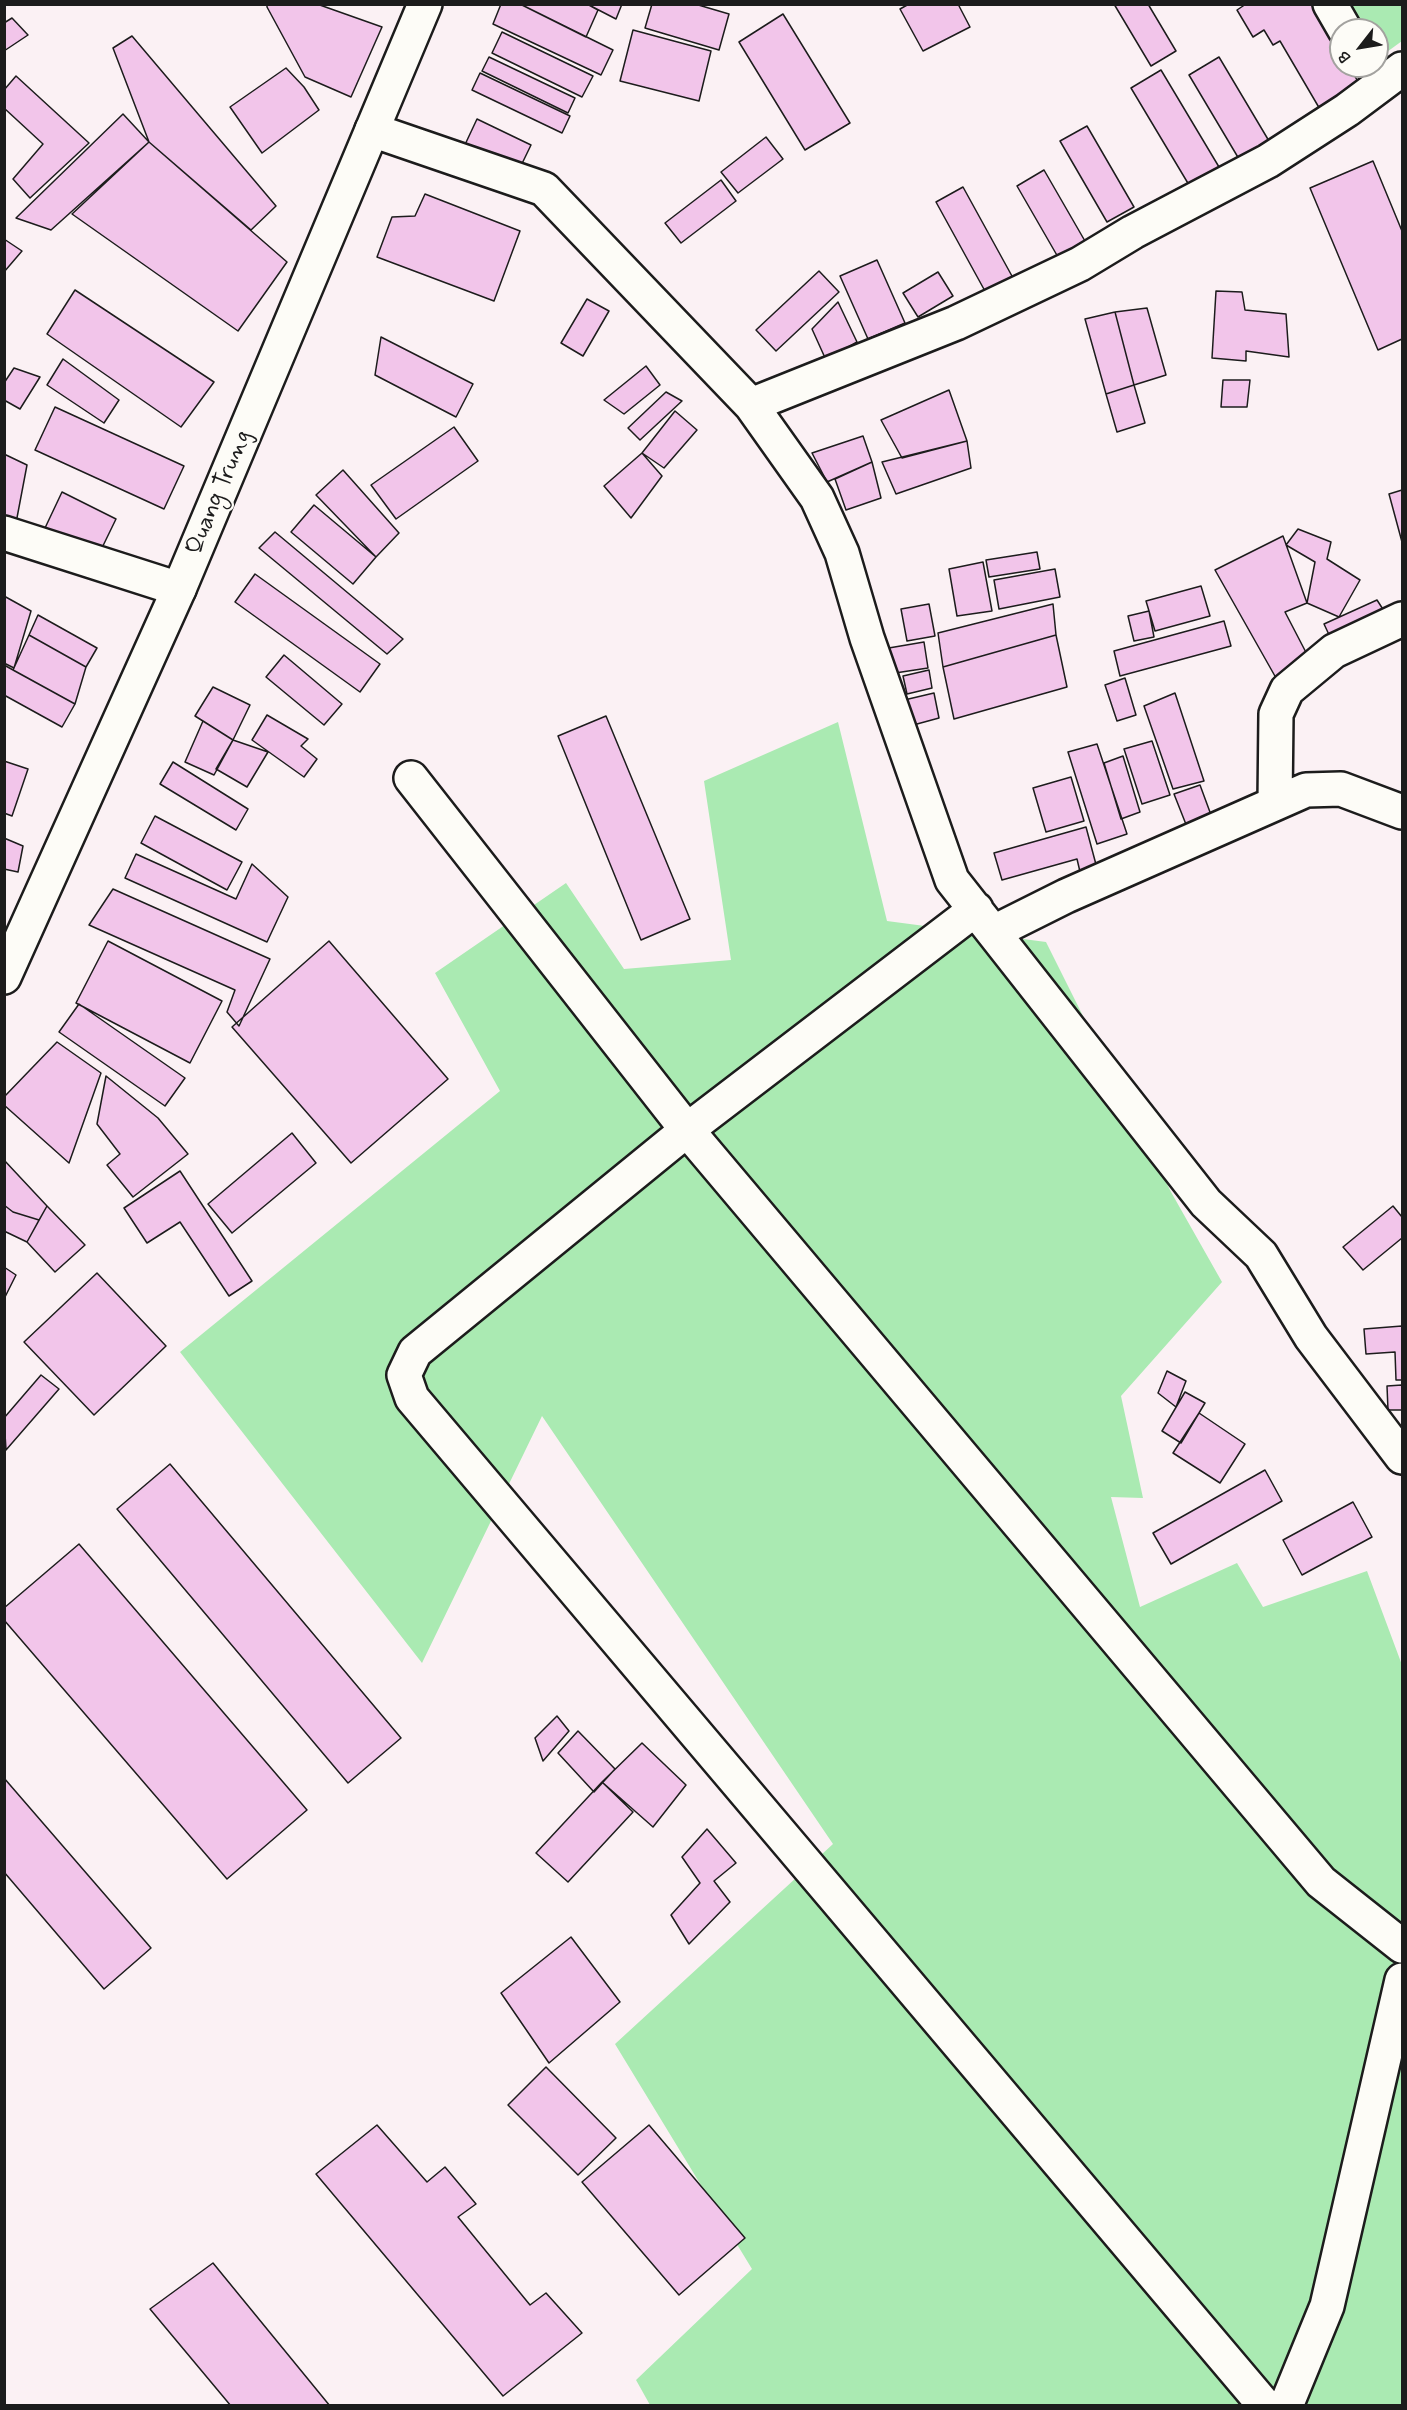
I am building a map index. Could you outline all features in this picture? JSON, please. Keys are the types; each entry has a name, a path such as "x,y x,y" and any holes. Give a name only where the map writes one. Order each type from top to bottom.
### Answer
{"street":[{"name":"Quang Trung","path":"4,977 179,589 424,4"},
{"path":"1330,4 1338,18"},
{"path":"751,405 956,323 1080,264 1133,232 1268,161 1347,110 1378,78"},
{"path":"372,130 544,189 751,405 817,498 842,553 867,638 952,880 1206,1203 1261,1255 1311,1337 1402,1457"},
{"path":"4,533 179,589"},
{"path":"1275,803 1276,714 1287,690 1334,651 1402,619"},
{"path":"411,778 687,1130 1321,1882 1402,1946"},
{"path":"1265,2406 412,1398 404,1375 415,1352 687,1130 985,921 1066,896 1306,790 1341,789 1402,812"},
{"path":"1286,2406 1327,2306 1402,1980"}],"green space":[{"path":"1349,5 1402,5 1402,41 1389,50 1389,18 1357,18"},
{"path":"838,722 887,921 1046,942 1171,1192 1222,1282 1121,1396 1143,1498 1111,1497 1140,1607 1237,1563 1263,1607 1367,1571 1402,1665 1402,2405 650,2405 636,2380 752,2269 615,2044 833,1844 542,1416 422,1663 180,1352 500,1091 435,973 566,883 624,969 731,960 704,781"}],"building":[{"path":"267,4 317,4 382,27 351,97 305,77"},
{"path":"501,4 520,4 613,50 601,75 493,24"},
{"path":"520,4 587,4 598,10 586,37"},
{"path":"587,4 622,4 616,19"},
{"path":"652,4 695,4 729,14 719,50 645,28"},
{"path":"909,4 958,4 970,27 923,51 900,9"},
{"path":"1114,4 1148,4 1176,51 1151,66"},
{"path":"1246,4 1312,4 1329,33 1329,78 1356,78 1361,87 1321,111 1280,41 1273,45 1264,30 1253,37 1237,10"},
{"path":"783,14 850,123 805,150 739,42"},
{"path":"12,18 28,35 4,51 4,23"},
{"path":"633,30 711,51 699,101 620,81"},
{"path":"502,32 593,76 582,97 492,53"},
{"path":"132,36 276,206 251,230 149,142 113,48"},
{"path":"489,57 575,98 568,113 482,71"},
{"path":"1219,57 1269,141 1239,159 1189,75"},
{"path":"286,68 304,87 319,110 262,153 230,107"},
{"path":"1161,70 1225,177 1195,195 1131,88"},
{"path":"480,73 570,116 562,133 472,90"},
{"path":"16,76 89,143 30,198 13,179 43,144 4,108 4,90"},
{"path":"123,114 149,142 51,230 16,218"},
{"path":"477,119 531,145 516,176 462,151"},
{"path":"1087,126 1134,207 1107,222 1060,141"},
{"path":"766,137 783,159 738,193 721,172"},
{"path":"149,142 287,262 238,331 72,214"},
{"path":"1373,161 1402,231 1402,339 1378,350 1310,188"},
{"path":"1044,170 1089,248 1062,264 1017,186"},
{"path":"721,180 736,201 681,243 665,223"},
{"path":"963,187 1018,287 991,302 936,202"},
{"path":"425,194 520,231 494,301 377,257 392,217 415,216"},
{"path":"4,239 22,251 4,272"},
{"path":"877,260 905,323 868,339 840,276"},
{"path":"819,271 839,292 776,351 756,330"},
{"path":"938,272 953,296 918,317 903,293"},
{"path":"75,290 214,382 181,427 47,334"},
{"path":"1216,291 1242,292 1245,310 1286,314 1289,357 1246,351 1246,361 1212,358"},
{"path":"587,299 609,311 583,356 561,343"},
{"path":"838,302 857,342 826,360 812,329"},
{"path":"1147,308 1166,375 1134,385 1115,312"},
{"path":"1115,312 1134,385 1106,394 1085,319"},
{"path":"381,337 473,384 456,417 375,375"},
{"path":"63,359 119,400 104,423 47,385"},
{"path":"646,366 660,385 624,414 604,400"},
{"path":"14,368 40,377 20,409 4,400 4,383"},
{"path":"1223,380 1250,380 1247,407 1221,407"},
{"path":"1134,385 1145,423 1117,432 1106,394"},
{"path":"949,390 967,441 902,458 881,420"},
{"path":"666,392 682,401 640,440 628,428"},
{"path":"55,407 184,466 164,509 35,450"},
{"path":"675,411 697,430 664,468 642,453"},
{"path":"454,427 478,461 396,519 371,485"},
{"path":"863,436 872,462 827,482 812,453"},
{"path":"967,441 971,468 896,494 882,462"},
{"path":"642,453 662,476 631,518 604,486"},
{"path":"4,454 27,465 16,523 4,517"},
{"path":"872,462 881,498 846,510 835,479"},
{"path":"343,470 399,533 376,557 316,495"},
{"path":"1402,490 1402,542 1389,494"},
{"path":"62,492 116,519 99,554 45,528"},
{"path":"314,505 376,557 353,584 291,532"},
{"path":"1298,529 1331,542 1327,559 1360,580 1339,617 1307,603 1315,562 1286,545"},
{"path":"275,532 403,639 387,654 259,548"},
{"path":"1283,536 1307,603 1285,612 1311,662 1280,685 1215,570"},
{"path":"1037,552 1040,569 989,577 986,560"},
{"path":"983,562 992,611 957,616 949,569"},
{"path":"1055,569 1060,597 999,609 994,580"},
{"path":"255,574 380,664 360,692 235,602"},
{"path":"1201,586 1210,616 1155,631 1146,601"},
{"path":"4,596 31,611 14,668 4,663"},
{"path":"1377,600 1388,617 1331,639 1324,624"},
{"path":"929,604 935,636 907,641 901,609"},
{"path":"1053,604 1056,635 943,667 938,633"},
{"path":"1149,611 1154,637 1134,641 1128,616"},
{"path":"38,615 97,648 86,667 29,635"},
{"path":"1224,621 1231,646 1120,676 1114,651"},
{"path":"29,635 86,667 75,704 13,670"},
{"path":"1056,635 1067,687 954,719 943,667"},
{"path":"924,642 928,668 882,675 877,650"},
{"path":"284,655 342,704 324,725 266,677"},
{"path":"4,665 75,704 62,727 4,695"},
{"path":"929,670 932,688 907,694 903,676"},
{"path":"1125,678 1136,715 1117,721 1105,685"},
{"path":"213,687 250,705 233,740 195,716"},
{"path":"934,693 939,718 906,727 900,701"},
{"path":"1175,693 1204,781 1173,789 1144,706"},
{"path":"267,715 308,739 301,746 317,759 304,777 252,740"},
{"path":"606,716 690,919 641,940 558,736"},
{"path":"203,721 233,740 214,775 185,762"},
{"path":"233,740 268,752 247,787 216,769"},
{"path":"1152,741 1170,795 1142,804 1124,749"},
{"path":"1097,744 1127,834 1097,844 1068,752"},
{"path":"1123,756 1140,812 1121,819 1104,763"},
{"path":"4,761 28,769 12,816 4,813"},
{"path":"173,762 248,809 236,830 160,784"},
{"path":"1071,777 1084,821 1046,832 1033,788"},
{"path":"1200,785 1214,823 1189,832 1174,794"},
{"path":"155,816 242,862 227,890 141,843"},
{"path":"1086,827 1098,872 1081,876 1077,859 1002,880 994,853"},
{"path":"4,838 23,846 18,872 4,869"},
{"path":"136,854 236,899 252,864 288,897 267,942 125,878"},
{"path":"113,889 270,959 239,1026 227,1012 235,990 89,925"},
{"path":"108,941 222,1001 190,1063 76,1003"},
{"path":"329,941 448,1079 351,1163 232,1027"},
{"path":"79,1004 185,1078 165,1106 59,1032"},
{"path":"57,1042 101,1073 69,1163 4,1105 4,1097"},
{"path":"106,1076 158,1118 188,1154 133,1197 107,1165 120,1154 97,1124"},
{"path":"292,1133 316,1163 232,1233 208,1204"},
{"path":"4,1160 47,1206 39,1220 13,1212 4,1205"},
{"path":"180,1171 252,1281 229,1296 180,1222 147,1243 124,1208"},
{"path":"4,1205 13,1212 39,1220 27,1242 4,1231"},
{"path":"47,1206 85,1245 55,1272 27,1242"},
{"path":"1393,1206 1402,1217 1402,1238 1363,1270 1343,1247"},
{"path":"4,1267 16,1275 4,1299"},
{"path":"97,1273 166,1346 94,1415 24,1342"},
{"path":"1402,1326 1402,1380 1396,1380 1395,1352 1366,1354 1364,1329"},
{"path":"1167,1371 1186,1381 1176,1407 1158,1393"},
{"path":"41,1375 59,1389 6,1450 4,1418"},
{"path":"1402,1385 1402,1410 1388,1410 1387,1386"},
{"path":"1185,1392 1205,1403 1181,1443 1162,1431"},
{"path":"1199,1413 1245,1444 1220,1483 1173,1453"},
{"path":"170,1464 401,1738 348,1783 117,1509"},
{"path":"1265,1470 1282,1501 1171,1564 1153,1533"},
{"path":"1353,1502 1372,1537 1302,1575 1283,1540"},
{"path":"79,1544 307,1810 227,1879 4,1620 4,1608"},
{"path":"557,1716 569,1731 543,1761 535,1738"},
{"path":"578,1731 615,1769 594,1792 558,1753"},
{"path":"642,1743 686,1785 653,1827 602,1782"},
{"path":"4,1778 151,1948 104,1989 4,1872"},
{"path":"602,1782 633,1812 568,1882 536,1853"},
{"path":"707,1829 736,1863 714,1881 730,1902 689,1944 671,1915 700,1883 682,1857"},
{"path":"571,1937 620,2002 549,2063 501,1993"},
{"path":"546,2067 616,2138 578,2175 508,2105"},
{"path":"377,2125 427,2182 445,2167 476,2204 458,2217 530,2305 546,2293 582,2333 503,2396 316,2174"},
{"path":"649,2125 745,2238 679,2295 582,2182"},
{"path":"213,2263 330,2406 231,2406 150,2309"}]}
